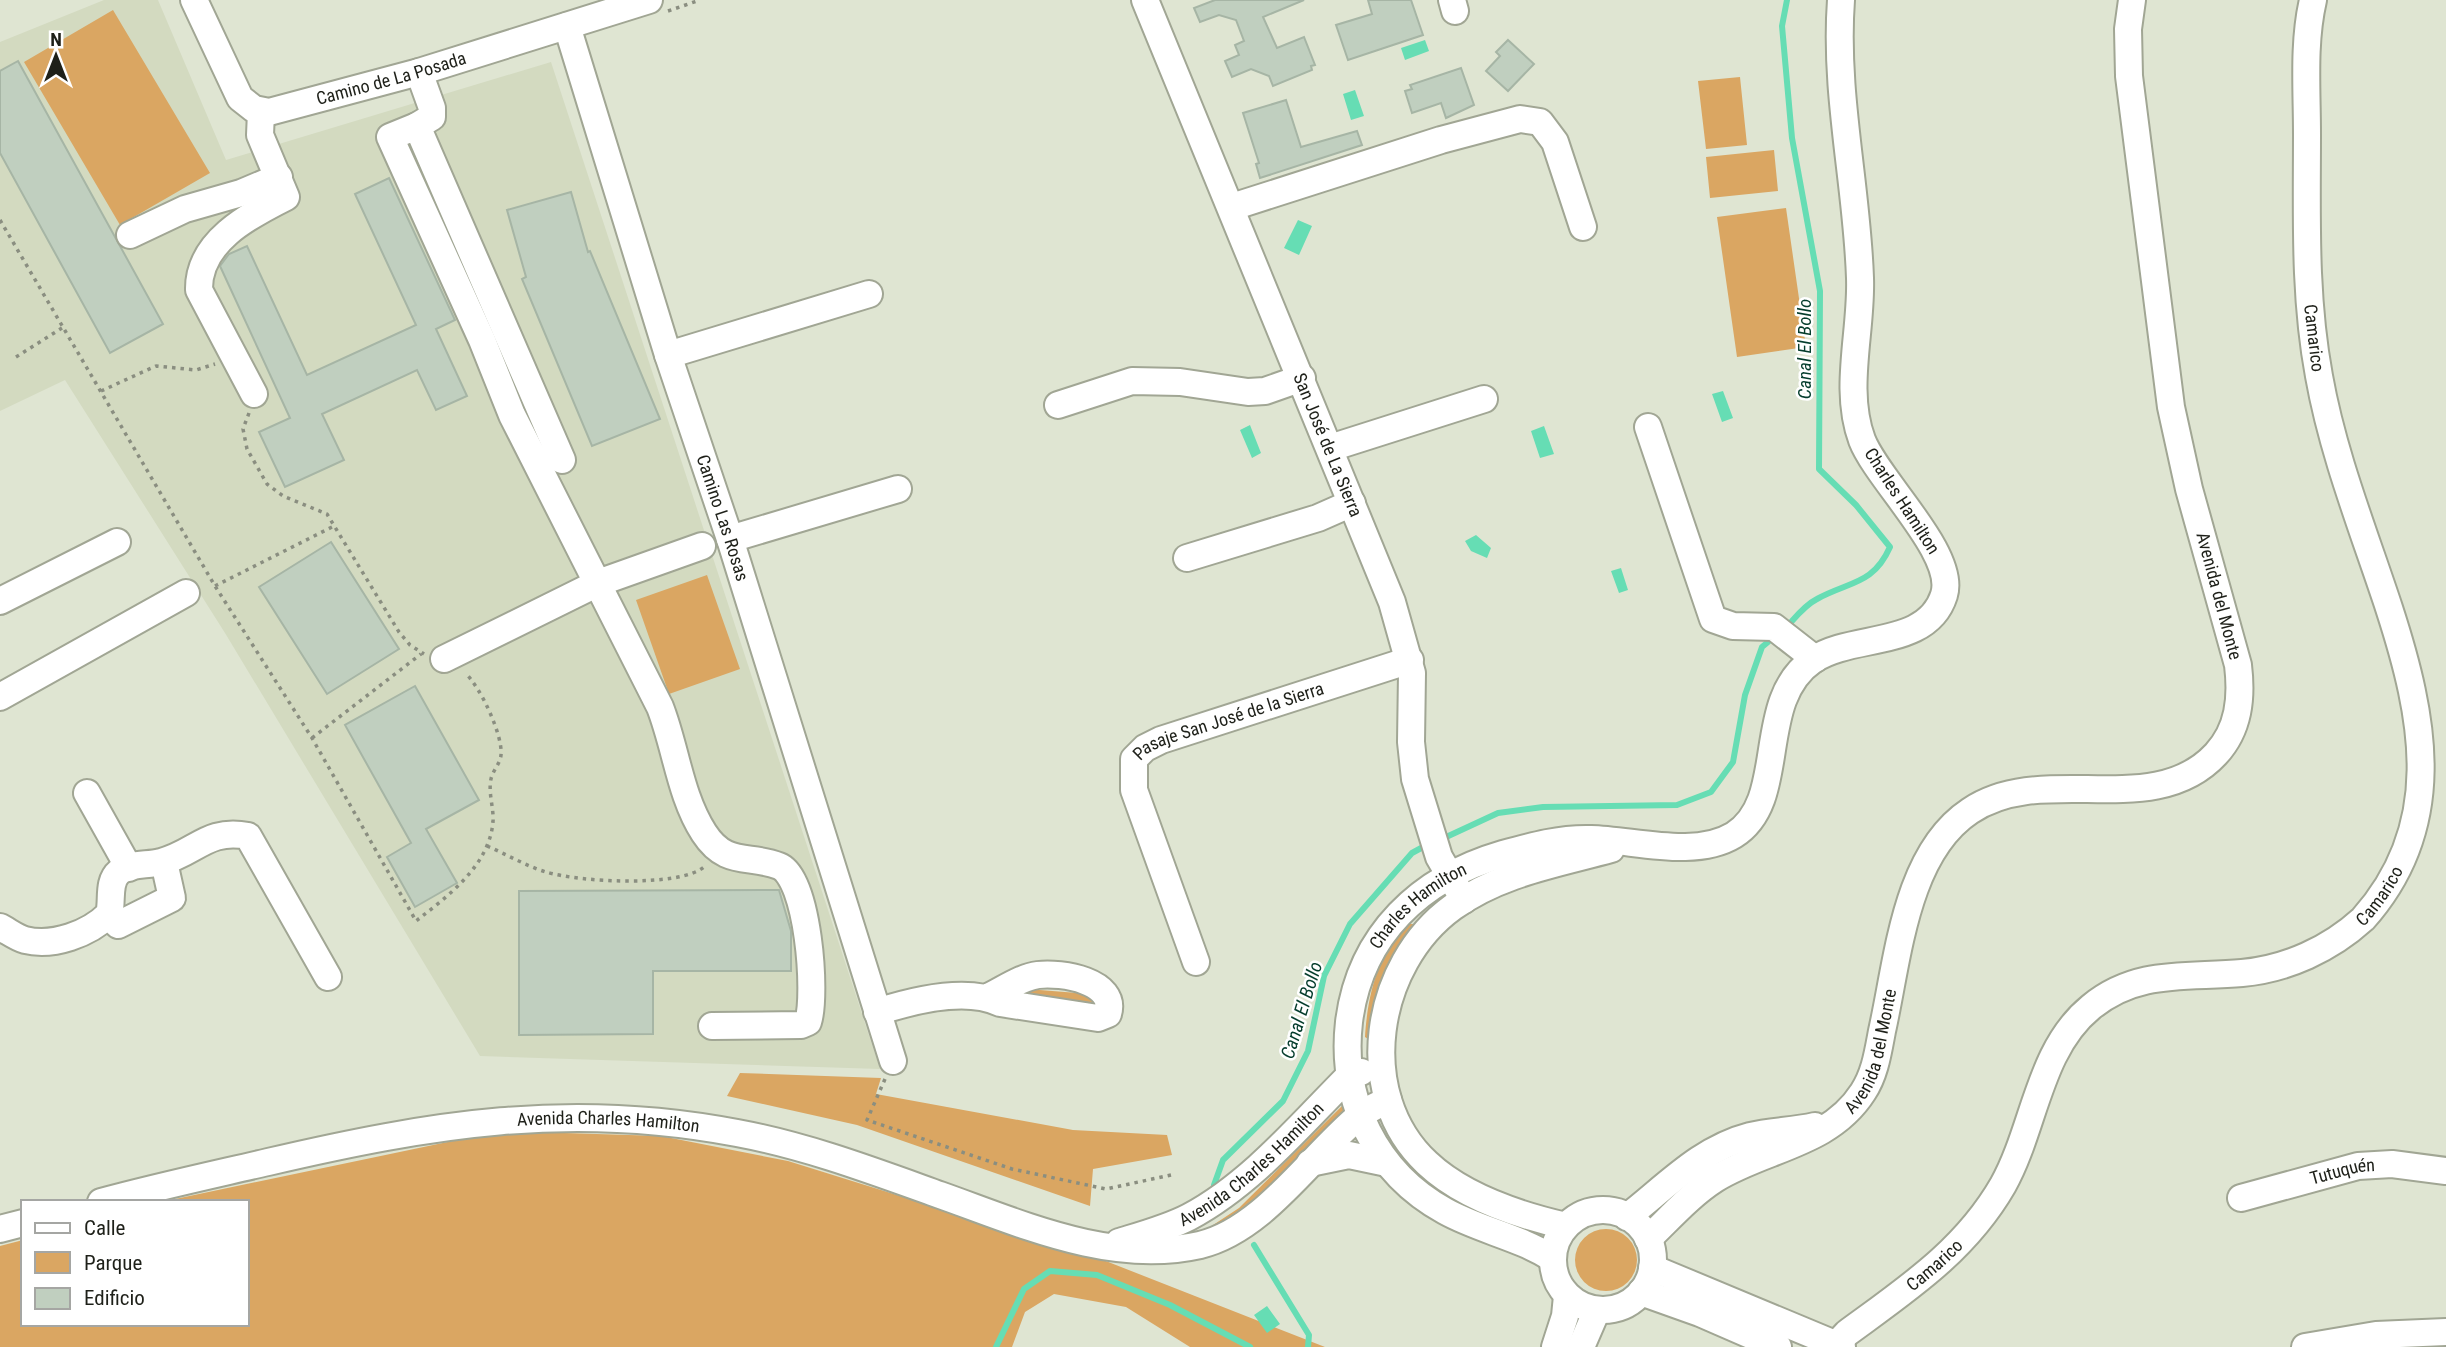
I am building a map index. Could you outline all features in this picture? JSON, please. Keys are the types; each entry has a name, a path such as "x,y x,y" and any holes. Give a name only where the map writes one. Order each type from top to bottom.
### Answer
{"street":[{"path":"194,0 235,91 246,104 261,111 260,135 286,197 251,215 207,253 198,273 199,290 254,394"},
{"name":"Camino de La Posada","path":"261,111 283,111 419,72 649,0"},
{"name":"San José de La Sierra","path":"1145,0 1392,602 1410,660 1411,742 1415,779 1447,876 1464,900"},
{"name":"Charles Hamilton","path":"1359,1115 1349,1076 1350,1020 1366,961 1392,919 1410,901 1447,876 1473,863 1555,841 1588,838 1703,845 1721,842 1746,825 1761,797 1781,704 1801,671 1815,659 1840,648 1917,628 1936,613 1947,584 1937,554 1879,473 1862,440 1854,412 1860,275 1839,83 1841,0"},
{"name":"Avenida del Monte","path":"1648,1239 1714,1180 1740,1166 1806,1141 1837,1119 1857,1100 1870,1080 1917,880 1932,848 1956,821 1988,801 2023,790 2138,788 2179,780 2212,758 2229,736 2235,721 2240,693 2238,665 2189,489 2164,363 2129,76 2128,29 2132,0"},
{"name":"Camarico","path":"1837,1346 1938,1266 1977,1224 2017,1157 2059,1043 2091,1006 2119,989 2154,977 2244,973 2279,966 2309,955 2345,933 2378,905 2392,887 2414,847 2428,783 2424,719 2328,418 2312,335 2307,266 2307,52 2313,0"},
{"name":"Camino Las Rosas","path":"567,26 668,355 730,539 892,1061"},
{"path":"419,72 432,108 432,117 390,137 512,415 660,707 689,803 705,834 730,858 780,866 792,875 799,891 814,989 808,1022 712,1026"},
{"path":"1231,207 1441,140 1520,118 1540,122 1555,142 1583,227"},
{"path":"417,126 562,460"},
{"path":"130,235 185,209 241,193 279,177"},
{"path":"668,355 869,294"},
{"path":"1058,405 1132,381 1180,382 1248,392 1265,391 1302,378"},
{"path":"1330,448 1484,398"},
{"path":"1648,427 1713,619 1733,626 1774,626 1815,659"},
{"path":"730,539 898,489"},
{"path":"1187,558 1318,518 1352,503"},
{"path":"0,601 117,542"},
{"path":"433,657 597,583 702,546"},
{"path":"0,697 186,593"},
{"name":"Pasaje San José de la Sierra","path":"1196,962 1134,790 1134,760 1145,748 1161,740 1410,660"},
{"path":"88,793 129,867"},
{"path":"164,862 172,898 118,925 109,914 112,880 129,867 164,862 206,838 230,832 248,835 328,977"},
{"name":"Charles Hamilton","path":"1388,1100 1382,1063 1382,1031 1398,972 1421,936 1464,900 1497,882 1554,862 1636,842"},
{"path":"799,891 834,876"},
{"path":"0,927 23,940 56,940 92,928 109,914"},
{"path":"877,1012 918,1000 988,997"},
{"name":"Avenida Charles Hamilton","path":"1107,1245 1168,1226 1207,1205 1233,1187 1349,1076 1382,1063"},
{"path":"1388,1100 1399,1127 1415,1152 1455,1185 1497,1204 1566,1226"},
{"name":"Avenida Charles Hamilton","path":"110,1200 418,1129 512,1118 600,1116 691,1125 779,1142 863,1167 1045,1232 1107,1245 1168,1249 1217,1240 1251,1219 1359,1115 1388,1100"},
{"path":"1359,1115 1387,1163 1403,1180 1445,1211 1552,1258"},
{"name":"Avenida del Monte","path":"1627,1217 1690,1166 1719,1148 1749,1136 1808,1127 1837,1119"},
{"path":"1308,1164 1349,1156 1387,1163"},
{"name":"Tutuquén","path":"2241,1198 2358,1166 2392,1164 2446,1171"},
{"path":"1599,1210 1627,1217 1648,1239 1652,1268 1641,1293 1621,1307 1597,1310 1586,1308 1567,1296 1556,1279 1552,1258 1556,1241 1566,1226 1581,1215 1599,1210"},
{"path":"0,1229 21,1224"},
{"path":"1652,1268 1837,1346"},
{"path":"1641,1293 1700,1313 1778,1347"},
{"path":"1555,1347 1565,1316 1567,1296"},
{"path":"1581,1347 1597,1310"},
{"path":"2305,1347 2376,1335 2446,1332"}],"path":[{"path":"0,220 215,586 312,738 416,921 456,890 486,846 493,822 490,782 500,761 501,742 469,676 457,665 433,657 399,632 327,514 283,496 267,484 247,449 243,429 254,394"},
{"path":"16,357 62,327"},
{"path":"101,391 156,366 196,370 233,356"},
{"path":"215,586 334,526"},
{"path":"312,738 433,657"},
{"path":"486,846 546,872 583,880 627,881 683,878 704,869 718,848"},
{"path":"892,1061 867,1120 1012,1169 1106,1189 1171,1175"}],"shaded area":[{"path":"104,0 158,0 226,160 551,62 880,1069 480,1056 225,633 65,380 0,411 0,42"},
{"path":"1425,40 1429,51 1405,60 1401,48"},
{"path":"1355,90 1364,116 1351,120 1343,94"},
{"path":"1298,220 1312,226 1299,255 1284,248"},
{"path":"1723,391 1733,418 1722,422 1712,394"},
{"path":"1250,425 1261,453 1252,458 1240,430"},
{"path":"1544,426 1554,454 1540,458 1531,431"},
{"path":"1476,535 1491,548 1487,558 1471,551 1465,541"},
{"path":"1621,568 1628,590 1619,593 1611,571"},
{"path":"1267,1306 1280,1324 1267,1333 1254,1315"}],"green space":[{"path":"113,10 210,173 120,225 24,62"},
{"path":"1740,77 1747,145 1706,149 1698,81"},
{"path":"1774,150 1778,191 1710,198 1706,157"},
{"path":"1786,208 1806,347 1737,357 1717,217"},
{"path":"707,575 740,669 669,694 636,600"},
{"path":"1410,924 1416,924 1374,1036 1368,1039 1365,1037 1366,1022 1376,975 1390,946"},
{"path":"1027,989 1090,994 1102,1006 1012,998"},
{"path":"740,1073 881,1078 876,1094 1073,1130 1167,1135 1172,1155 1093,1169 1090,1206 857,1125 727,1096"},
{"path":"1346,1105 1350,1108 1245,1212 1211,1230 1210,1227 1239,1208"},
{"path":"500,1131 661,1136 788,1161 1093,1256 1325,1347 1190,1347 1126,1307 1054,1294 1025,1312 1012,1347 0,1347 0,1246 21,1241 21,1326 248,1326 248,1200 171,1200"},
{"path":"1606,1229 1628,1238 1637,1260 1628,1282 1606,1291 1584,1282 1575,1260 1584,1238"}],"building":[{"path":"1215,0 1304,0 1263,17 1277,48 1304,37 1315,65 1311,66 1312,70 1273,86 1269,76 1251,69 1232,77 1225,61 1239,55 1235,45 1244,41 1236,20 1219,15 1200,22 1194,8"},
{"path":"1368,0 1411,0 1423,35 1348,60 1336,25 1372,14"},
{"path":"1508,40 1534,64 1508,91 1486,71 1500,56 1496,52"},
{"path":"18,61 163,324 110,353 0,153 0,71"},
{"path":"1461,68 1474,105 1446,118 1441,103 1412,113 1405,91 1412,89 1410,85"},
{"path":"1286,100 1301,147 1357,131 1362,145 1260,178 1256,164 1259,163 1243,113"},
{"path":"389,178 455,320 436,329 467,396 436,410 417,370 322,414 344,460 285,487 259,432 290,418 220,266 229,254 247,246 307,375 416,325 355,194"},
{"path":"571,192 588,252 590,251 660,419 592,446 522,279 526,277 507,210"},
{"path":"331,542 399,649 327,694 259,587"},
{"path":"415,686 479,800 426,829 457,883 415,907 387,857 411,843 345,725"},
{"path":"779,890 791,931 791,971 653,971 653,1034 519,1035 519,891"}],"waterway":[{"name":"Canal El Bollo","path":"1787,0 1782,26 1792,138 1820,291 1819,469 1856,505 1890,547 1876,569 1860,580 1813,601 1792,621"},
{"name":"Canal El Bollo","path":"1444,838 1498,813 1543,807 1677,805 1711,792 1733,762 1745,695 1762,647 1768,642"},
{"name":"Canal El Bollo","path":"1214,1185 1223,1160 1283,1101 1308,1051 1324,976 1350,924 1412,853 1423,847"},
{"name":"Canal El Bollo","path":"1254,1245 1309,1335 1308,1347"},
{"name":"Canal El Bollo","path":"996,1347 1024,1289 1050,1271 1097,1275 1170,1305 1250,1347"}]}
